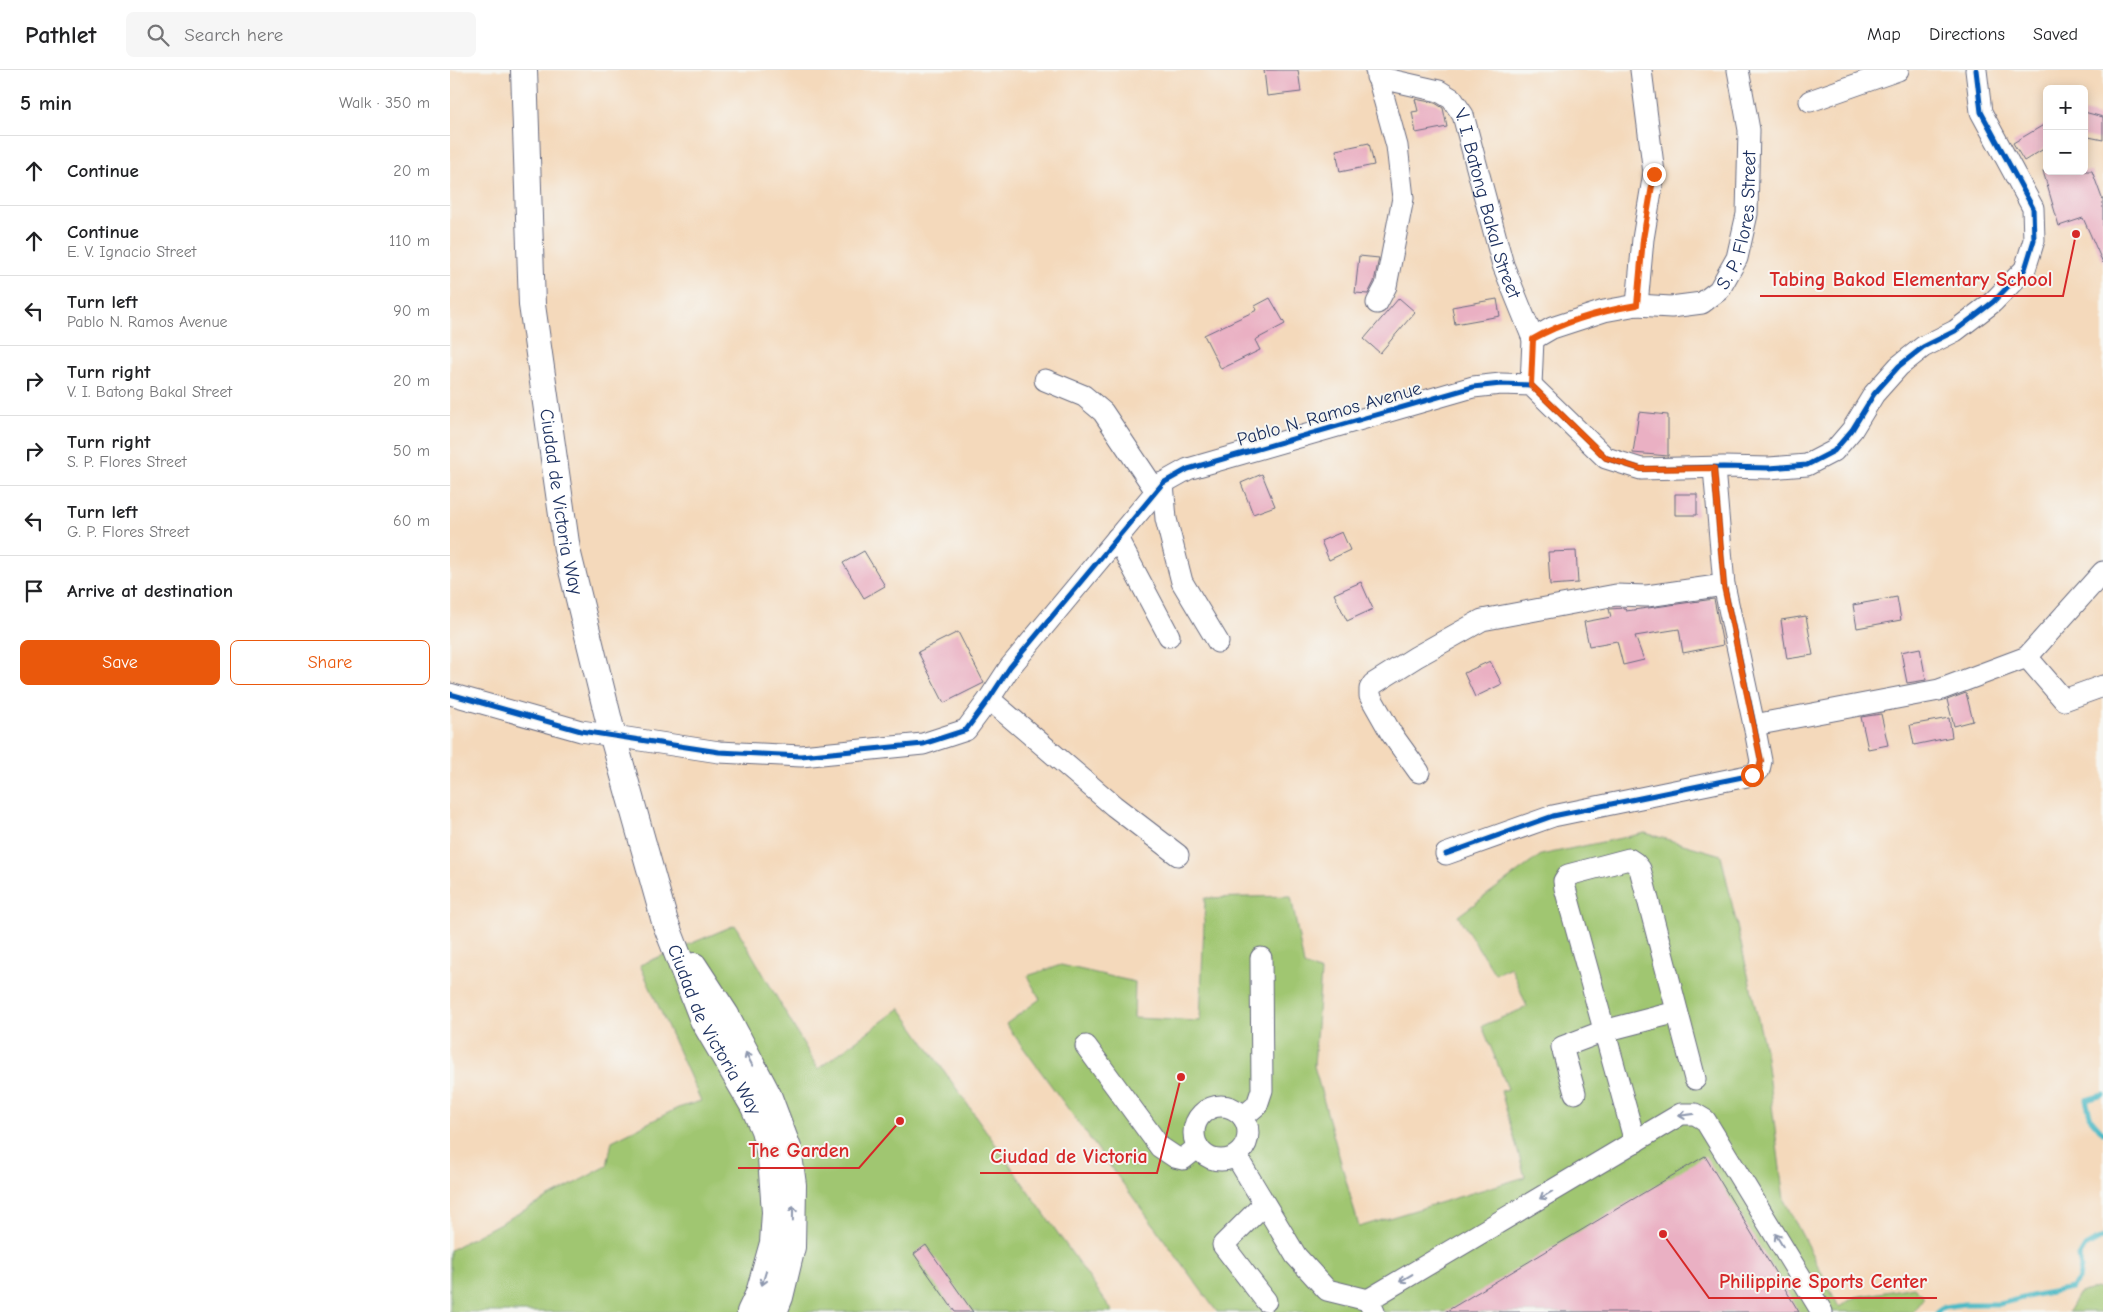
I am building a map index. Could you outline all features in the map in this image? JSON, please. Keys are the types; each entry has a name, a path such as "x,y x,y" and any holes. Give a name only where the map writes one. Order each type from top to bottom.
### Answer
{"main road":[{"name":"Ciudad de Victoria Way","path":"524,70 532,305 567,550 613,737 665,922 726,1015 768,1095 788,1148 793,1185 782,1245 780,1297 774,1312"},
{"name":"Ciudad de Victoria Way","path":"750,1312 782,1245"}],"street":[{"path":"1637,305 1643,239 1654,174 1641,70"},
{"name":"S. P. Flores Street","path":"1533,339 1552,328 1604,311 1637,305 1671,307 1702,303 1720,290 1737,258 1747,214 1749,130 1738,70"},
{"path":"1810,101 1898,70"},
{"path":"1531,385 1606,458 1641,469 1768,468 1807,465 1834,451 1852,430 1874,394 1899,366 1923,347 1955,331 1993,302 2024,268 2034,240 2034,208 1981,112 1976,70"},
{"path":"1376,74 1397,146 1404,198 1386,286 1377,304"},
{"name":"V. I. Batong Bakal Street","path":"1376,74 1439,91 1452,99 1463,115 1503,265 1533,339 1531,385"},
{"path":"1045,380 1084,396 1103,412 1159,487 1182,582 1218,642"},
{"name":"Pablo N. Ramos Avenue","path":"450,694 581,732 719,752 801,756 923,744 966,730 1010,667 1159,487 1188,469 1473,387 1501,384 1531,385"},
{"path":"1446,854 1553,816 1752,775 1759,770 1761,761 1724,586 1714,468"},
{"path":"1117,538 1169,636"},
{"path":"1754,725 1939,690 2027,658 2103,572"},
{"path":"1419,772 1391,733 1370,696 1373,684 1416,657 1482,620 1616,595 1647,596 1724,586"},
{"path":"2027,658 2064,700 2103,686"},
{"path":"989,699 1114,806 1178,855"},
{"path":"1635,1142 1565,888 1564,881 1568,875 1629,859 1636,862 1640,869 1695,1079"},
{"path":"1242,1117 1257,1105 1262,1090 1261,958"},
{"path":"1575,1093 1562,1047 1604,1031 1677,1012"},
{"path":"1086,1046 1160,1147 1174,1157 1183,1159 1198,1147"},
{"path":"1225,1106 1234,1109 1242,1117 1248,1132 1247,1141 1243,1149 1236,1156 1219,1160 1204,1154 1198,1147 1194,1131 1200,1116 1207,1110 1225,1106"},
{"path":"1236,1156 1296,1256 1327,1290 1371,1306 1681,1114 1696,1114 1706,1120 1822,1312"},
{"path":"1264,1204 1223,1245 1266,1301"}],"green space":[{"path":"1645,833 1721,855 1765,1050 1784,1200 1839,1307 1855,1297 1914,1287 1924,1297 1913,1312 1217,1312 1006,1024 1040,999 1027,976 1061,965 1135,982 1134,1018 1200,1021 1205,898 1291,896 1304,965 1321,972 1314,1066 1359,1227 1525,1177 1501,1091 1508,1089 1482,1026 1527,1007 1511,967 1495,974 1458,916 1541,855"},
{"path":"735,925 818,1069 900,1008 1113,1312 450,1312 450,1250 607,1166 612,1141 678,1108 701,1101 640,965"},
{"path":"2095,1288 2103,1291 2103,1312 2068,1312 2078,1294"}],"building":[{"path":"1264,70 1298,70 1301,92 1267,96"},
{"path":"1415,99 1435,103 1443,108 1447,127 1416,133 1412,112 1418,111"},
{"path":"2088,113 2103,117 2103,140 2088,137"},
{"path":"2043,125 2043,149 2024,161 2013,143"},
{"path":"1369,143 1374,165 1340,172 1336,150"},
{"path":"2088,171 2092,171 2103,201 2103,263 2083,218 2059,226 2044,175 2088,175"},
{"path":"1359,256 1379,258 1374,282 1368,294 1355,293"},
{"path":"1270,298 1285,324 1255,340 1260,350 1221,369 1204,335 1257,310 1255,306"},
{"path":"1399,298 1415,312 1380,353 1364,339"},
{"path":"1497,299 1500,316 1455,324 1452,307"},
{"path":"1639,412 1668,415 1668,456 1633,453"},
{"path":"1262,474 1275,506 1253,514 1241,483"},
{"path":"1675,494 1697,494 1697,515 1675,515"},
{"path":"1342,532 1350,550 1329,560 1321,541"},
{"path":"864,551 885,586 864,598 843,563"},
{"path":"1576,551 1578,583 1550,585 1548,552"},
{"path":"1361,582 1373,609 1347,621 1334,594"},
{"path":"1897,597 1901,620 1857,628 1853,605"},
{"path":"1714,599 1723,645 1683,653 1679,629 1635,636 1644,660 1623,665 1617,641 1589,646 1584,622 1611,617 1609,609 1625,608 1626,611"},
{"path":"1806,616 1813,655 1787,659 1781,620"},
{"path":"958,632 984,683 944,703 918,652"},
{"path":"1920,648 1926,680 1907,683 1901,652"},
{"path":"1490,661 1502,684 1475,697 1464,673"},
{"path":"1966,693 1973,721 1954,726 1947,700"},
{"path":"1881,714 1888,745 1868,749 1861,717"},
{"path":"1949,718 1952,737 1914,745 1910,725"},
{"path":"1705,1156 1799,1312 1445,1312"},
{"path":"926,1245 973,1312 955,1312 914,1254"}],"waterway":[{"path":"2103,1095 2086,1100 2091,1119 2103,1133"},
{"path":"1937,1312 1944,1307 1964,1304 1999,1304 2071,1288 2079,1280 2081,1267 2079,1257 2085,1247 2103,1237"}],"cycle path":[{"path":"450,694 581,731 719,752 801,756 923,744 966,730 1010,667 1163,483 1188,469 1473,387 1501,384 1531,385 1606,458 1641,469 1769,468 1807,465 1834,451 1852,430 1874,394 1899,366 1923,347 1955,331 1993,302 2025,269 2034,240 2033,208 1981,112 1976,70"},
{"path":"1446,854 1553,816 1752,775 1759,770 1761,761 1724,585 1714,468"}],"place":[{"name":"Tabing Bakod Elementary School","path":"2076,234"},
{"name":"Ciudad de Victoria","path":"1181,1077"},
{"name":"The Garden","path":"900,1121"},
{"name":"Philippine Sports Center","path":"1663,1234"}],"route":[{"path":"1654,174 1643,239 1637,305 1604,311 1552,328 1533,339 1531,385 1606,458 1641,469 1714,468 1724,586 1761,761 1759,770 1752,775"}]}
